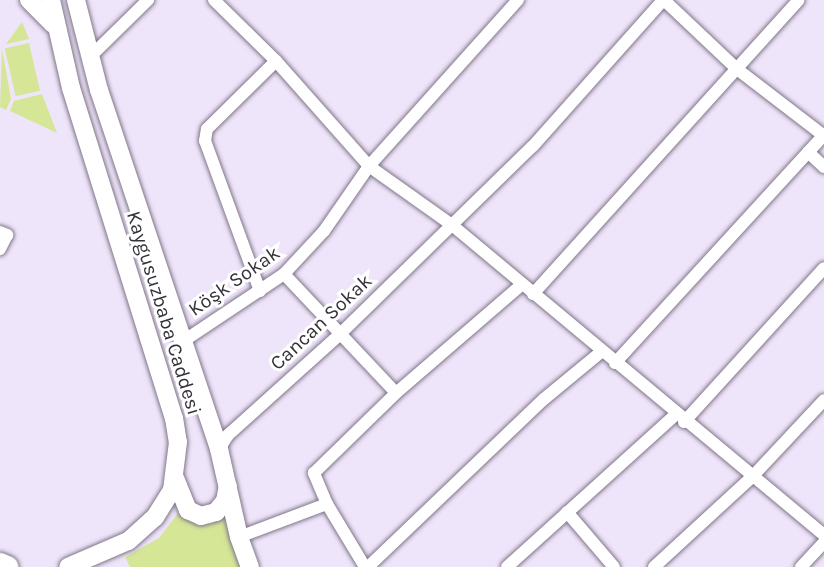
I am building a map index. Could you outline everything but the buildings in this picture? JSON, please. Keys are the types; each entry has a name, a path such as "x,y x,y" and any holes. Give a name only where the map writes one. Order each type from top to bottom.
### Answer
{"highway":[{"path":"0,564 7,567"}],"main road":[{"path":"29,0 53,24"},
{"name":"Kaygusuzbaba Caddesi","path":"51,0 53,24 174,418 178,442 172,490 141,532 112,550 68,567"},
{"name":"Kaygusuzbaba Caddesi","path":"76,0 89,58 219,449 239,537 250,567"},
{"path":"175,478 188,510 201,516 216,512 225,501 228,483"}],"street":[{"path":"89,58 148,0"},
{"path":"214,0 276,62 369,166 452,225 680,418 824,535"},
{"name":"Köşk Sokak","path":"184,340 284,274 324,231 369,166 518,0"},
{"path":"615,363 823,136 737,69 664,0"},
{"name":"Cancan Sokak","path":"219,449 228,435 338,336 533,146 664,0"},
{"path":"533,294 799,0"},
{"path":"260,291 205,141 207,129 276,62"},
{"path":"808,152 824,167"},
{"path":"0,232 7,235 0,249"},
{"path":"507,567 567,512 680,418 824,268"},
{"path":"284,274 338,336 396,393"},
{"path":"522,285 396,393 314,473 327,504 366,567 527,414 601,352"},
{"path":"654,567 752,477 824,400"},
{"path":"239,537 327,504"},
{"path":"567,512 614,567"},
{"path":"801,567 824,542"}],"green space":[{"path":"22,22 29,39 6,44"},
{"path":"29,43 40,91 16,96 5,49"},
{"path":"2,49 11,99 6,110 0,107"},
{"path":"42,94 57,133 10,111 14,101"},
{"path":"179,512 195,522 211,524 224,517 242,567 130,567 125,557 159,538"}]}
